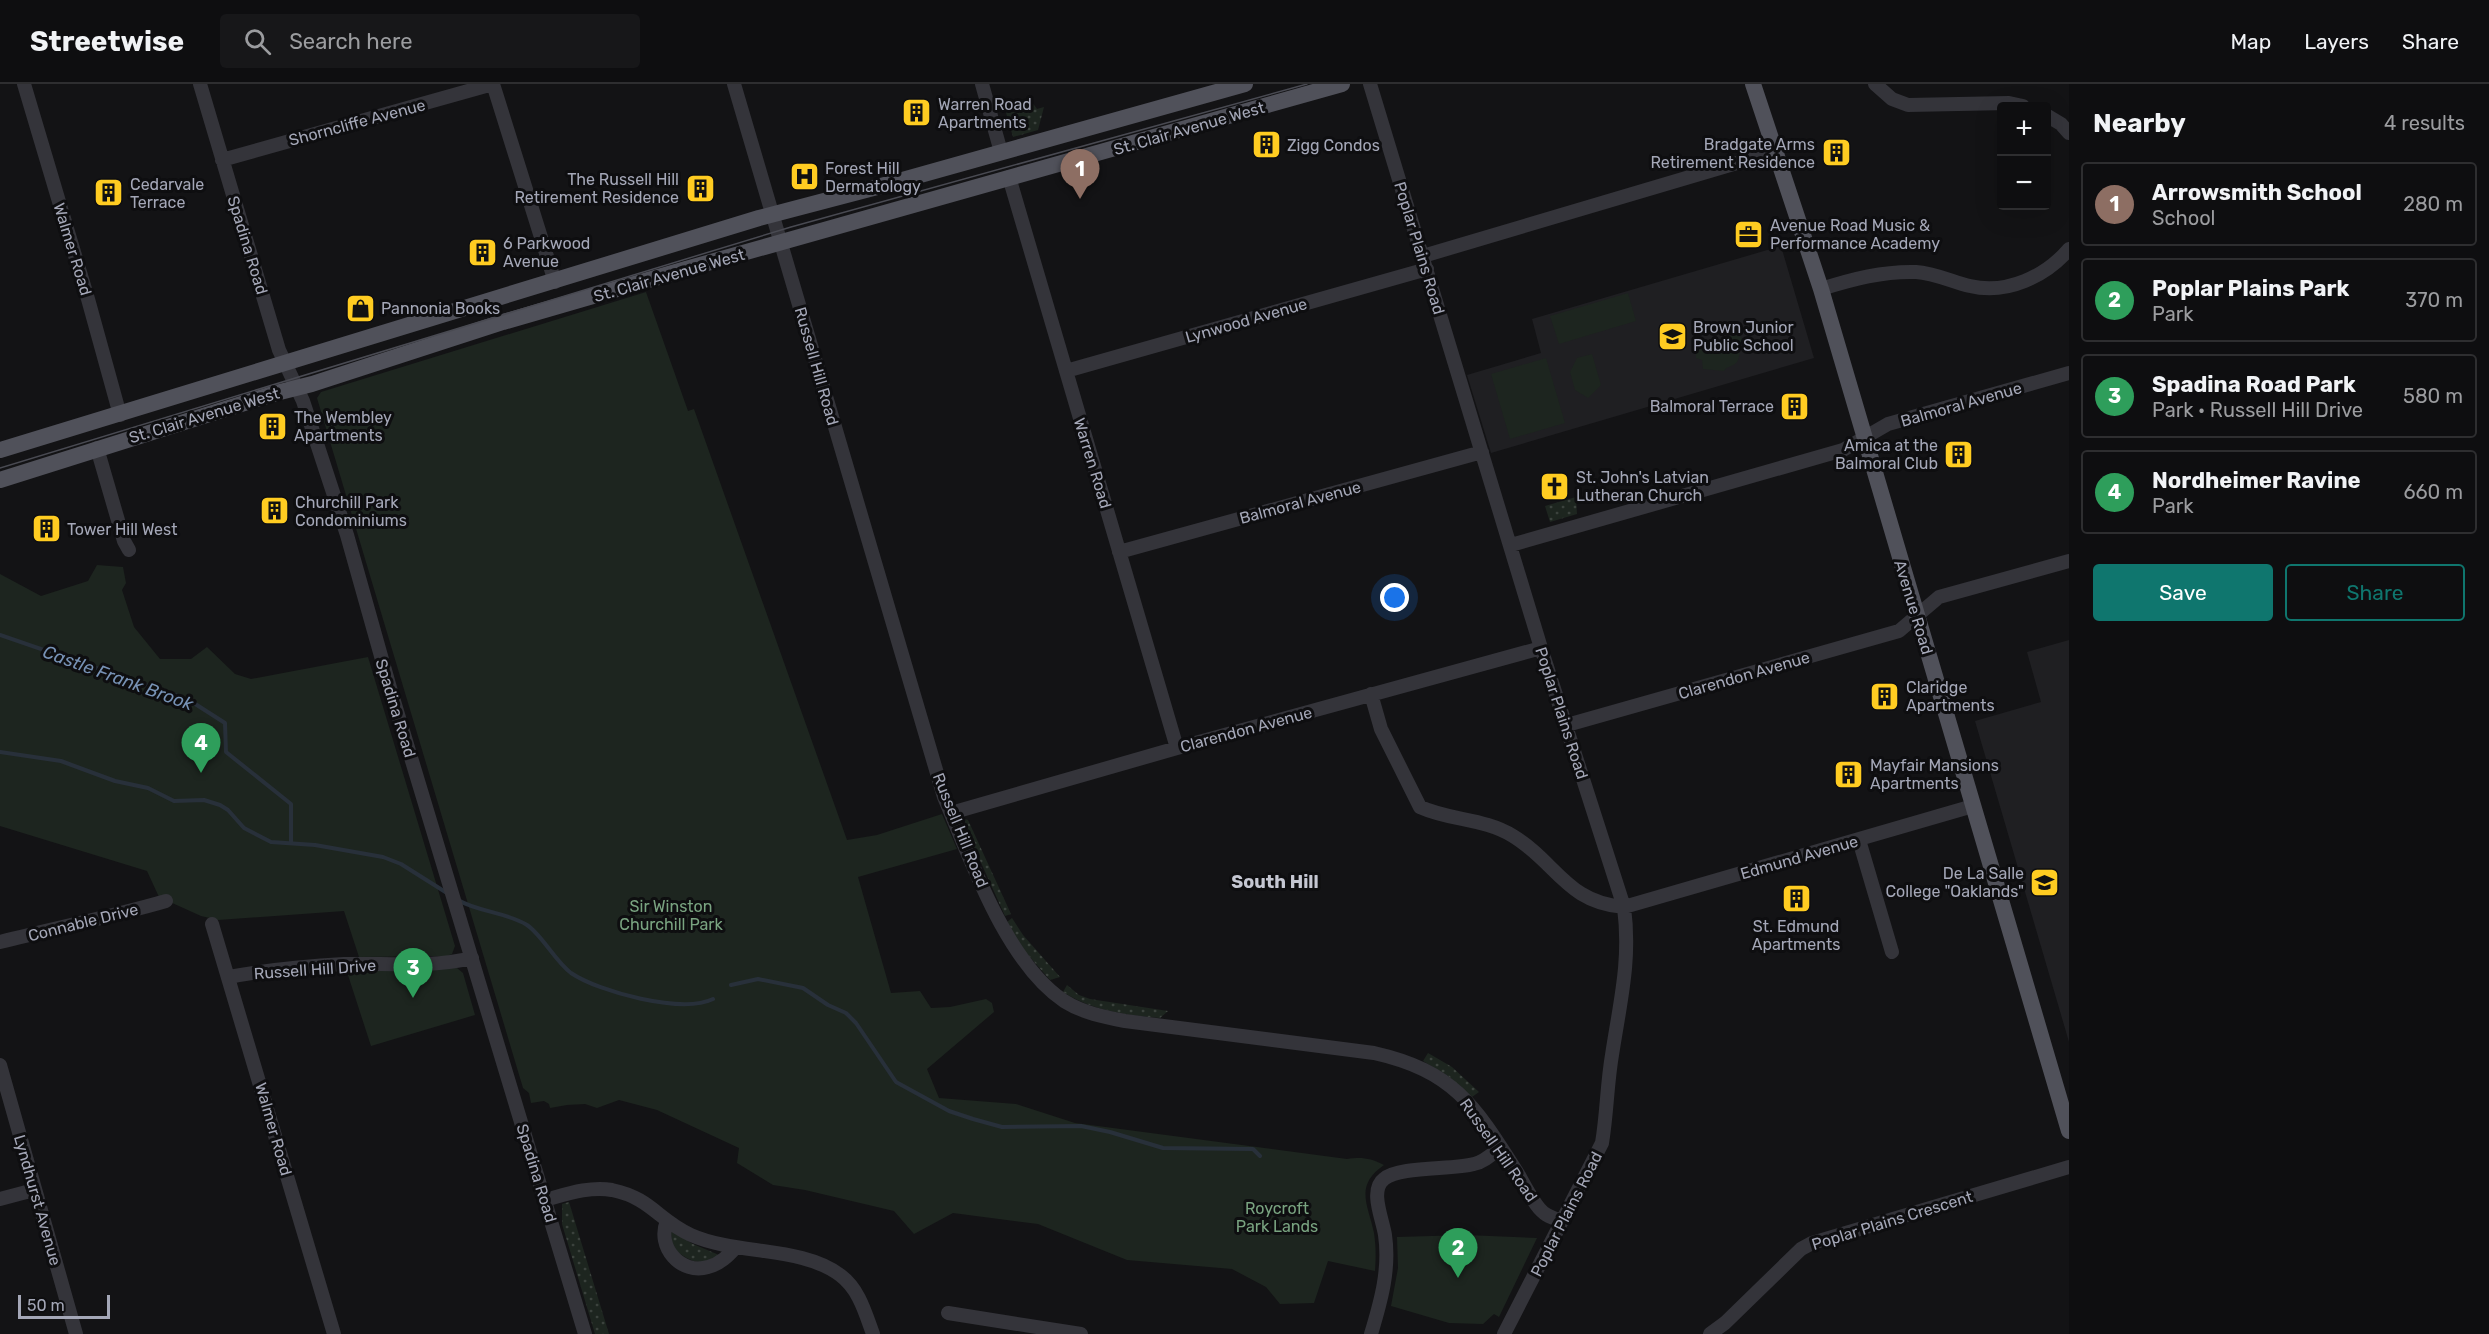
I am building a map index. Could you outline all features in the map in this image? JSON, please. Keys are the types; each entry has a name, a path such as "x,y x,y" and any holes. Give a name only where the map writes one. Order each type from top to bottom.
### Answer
{"main road":[{"name":"St. Clair Avenue West","path":"0,480 503,322 1342,84"},
{"name":"Avenue Road","path":"1753,84 1821,288 2069,1131"},
{"name":"St. Clair Avenue West","path":"0,450 772,215 1236,85"},
{"path":"1147,110 1154,138"}],"street":[{"name":"Walmer Road","path":"24,84 120,415"},
{"name":"Spadina Road","path":"200,84 285,362 297,388 346,535 585,1334"},
{"name":"Shorncliffe Avenue","path":"222,160 493,84"},
{"path":"493,84 555,282"},
{"name":"Russell Hill Road","path":"734,84 944,797 1009,940 1041,981 1063,1000 1079,1009 1110,1018 1374,1053 1429,1070 1455,1088 1470,1104 1543,1212 1561,1221"},
{"path":"982,84 1001,152"},
{"name":"Poplar Plains Road","path":"1370,84 1541,648 1624,907 1627,933 1626,972 1609,1076 1607,1113 1602,1143 1504,1334"},
{"path":"1875,84 1887,94 1908,105 1997,103"},
{"path":"2051,118 2069,133"},
{"name":"Lynwood Avenue","path":"1066,371 1425,262 1774,152"},
{"name":"Warren Road","path":"1009,177 1177,748"},
{"path":"1821,288 1880,273 1919,272 1974,287 2024,283 2056,264 2069,249"},
{"name":"Balmoral Avenue","path":"1511,545 1842,450 1888,424 2069,373"},
{"path":"97,448 124,541 129,550"},
{"name":"Balmoral Avenue","path":"1119,552 1482,452"},
{"name":"Clarendon Avenue","path":"1567,725 1894,633 1917,617 1939,597 2069,561"},
{"name":"Clarendon Avenue","path":"951,813 1541,648"},
{"path":"1371,694 1381,729 1420,807 1446,816 1495,826 1533,851 1574,891 1598,902 1624,907"},
{"name":"Edmund Avenue","path":"1624,907 1974,806"},
{"path":"1859,840 1892,952"},
{"name":"Connable Drive","path":"0,942 166,901"},
{"name":"Walmer Road","path":"212,924 230,977 334,1334"},
{"name":"Russell Hill Drive","path":"230,977 263,971 342,964 452,962 472,958"},
{"name":"Lyndhurst Avenue","path":"0,1065 76,1334"},
{"path":"1371,1334 1386,1272 1387,1248 1378,1202 1378,1187 1381,1182 1391,1174 1475,1164 1501,1148"},
{"name":"Poplar Plains Crescent","path":"1715,1332 1800,1249 1812,1243 2069,1167"},
{"path":"545,1200 590,1189 608,1190 638,1198 667,1221 691,1235 736,1248 805,1259 831,1269 848,1281 854,1289 873,1334"},
{"path":"0,1199 34,1190"},
{"path":"667,1221 664,1229 669,1252 676,1260 689,1268 711,1267 720,1263 736,1248"},
{"path":"948,1313 1027,1330 1081,1334"}],"shaded area":[{"name":"Brown Junior Public School","path":"1781,246 1814,358 1491,453 1467,375 1541,353 1532,319"},
{"name":"De La Salle College \"Oaklands\"","path":"2069,640 2069,1042 1975,721 2041,702 2027,652"}],"green space":[{"path":"1032,102 1037,109 1044,107 1038,130 1013,137 1005,109"},
{"name":"Sir Winston Churchill Park","path":"646,292 688,411 694,409 847,840 877,835 942,814 957,849 858,877 891,993 920,991 931,1008 950,1007 986,999 992,1003 994,1012 927,1069 939,1098 1016,1104 1075,1123 1374,1161 1384,1165 1369,1180 1366,1188 1367,1204 1375,1238 1375,1271 1328,1261 1314,1303 1280,1304 1266,1287 1232,1269 1127,1260 1038,1224 953,1213 914,1234 894,1211 805,1190 773,1185 737,1163 739,1148 657,1110 619,1100 597,1108 585,1104 550,1108 549,1104 544,1101 531,1103 529,1093 523,1088 317,398 321,392"},
{"path":"1628,293 1636,321 1559,344 1550,316"},
{"path":"1734,335 1741,337 1743,341 1737,362 1724,371 1703,369 1702,360 1696,358 1696,352 1711,342"},
{"path":"1592,354 1601,385 1588,398 1575,390 1570,372 1577,358"},
{"path":"1546,358 1565,423 1510,439 1491,374"},
{"path":"1576,497 1577,514 1550,522 1545,506"},
{"path":"97,565 123,567 126,583 122,590 134,627 160,659 191,659 207,647 235,674 251,679 368,657 455,946 452,954 447,956 359,957 344,911 218,920 201,916 159,897 147,871 0,826 0,574 41,596 88,581"},
{"path":"965,819 968,820 1011,914 1005,916 965,827"},
{"path":"1012,918 1023,935 1060,977 1050,980 1021,947 1007,922"},
{"path":"457,968 463,973 475,1015 371,1046 346,969"},
{"path":"1067,985 1079,995 1090,999 1168,1011 1160,1018 1098,1008 1063,992"},
{"path":"1428,1053 1452,1067 1479,1092 1472,1097 1448,1076 1423,1061"},
{"path":"569,1202 609,1334 595,1334 562,1224 562,1204"},
{"path":"671,1231 719,1255 700,1262 683,1256 672,1247"},
{"path":"1466,1235 1537,1238 1499,1317 1494,1314 1483,1324 1449,1323 1391,1306 1398,1268 1397,1237"}],"waterway":[{"name":"Castle Frank Brook","path":"0,635 189,700 225,723 226,752 291,804 291,843"},
{"name":"Castle Frank Brook","path":"0,752 61,761 115,781 148,788 174,801 204,800 220,805 228,810 244,828 271,842 315,845 383,857 401,864 447,893"},
{"name":"Castle Frank Brook","path":"458,900 527,925 571,973 601,987 620,994 662,1002 682,1004 713,999"},
{"name":"Castle Frank Brook","path":"731,985 758,979 803,988 828,1005 846,1013 856,1023 896,1082 949,1111 973,1119 1002,1127 1081,1126 1163,1148 1253,1149 1260,1156"}],"tram line":[{"path":"0,468 791,227 1307,84"}],"place":[{"name":"Warren Road Apartments","path":"917,113"},
{"name":"Zigg Condos","path":"1266,145"},
{"name":"Bradgate Arms Retirement Residence","path":"1836,153"},
{"name":"Forest Hill Dermatology","path":"804,177"},
{"name":"The Russell Hill Retirement Residence","path":"700,188"},
{"name":"Cedarvale Terrace","path":"109,193"},
{"name":"Arrowsmith School","path":"1080,199"},
{"name":"Avenue Road Music & Performance Academy","path":"1749,234"},
{"name":"6 Parkwood Avenue","path":"482,252"},
{"name":"Pannonia Books","path":"360,308"},
{"name":"Brown Junior Public School","path":"1672,336"},
{"name":"Balmoral Terrace","path":"1795,406"},
{"name":"The Wembley Apartments","path":"273,426"},
{"name":"Amica at the Balmoral Club","path":"1959,454"},
{"name":"St. John's Latvian Lutheran Church","path":"1555,486"},
{"name":"Churchill Park Condominiums","path":"274,511"},
{"name":"Tower Hill West","path":"46,529"},
{"name":"Claridge Apartments","path":"1885,696"},
{"name":"Nordheimer Ravine","path":"201,773"},
{"name":"Mayfair Mansions Apartments","path":"1849,774"},
{"name":"De La Salle College \"Oaklands\"","path":"2045,882"},
{"name":"St. Edmund Apartments","path":"1796,898"},
{"name":"Spadina Road Park","path":"413,998"},
{"name":"Poplar Plains Park","path":"1458,1278"}],"district":[{"name":"South Hill","path":"1275,882"}],"park label":[{"name":"Roycroft Park Lands","path":"1277,1217"}]}
